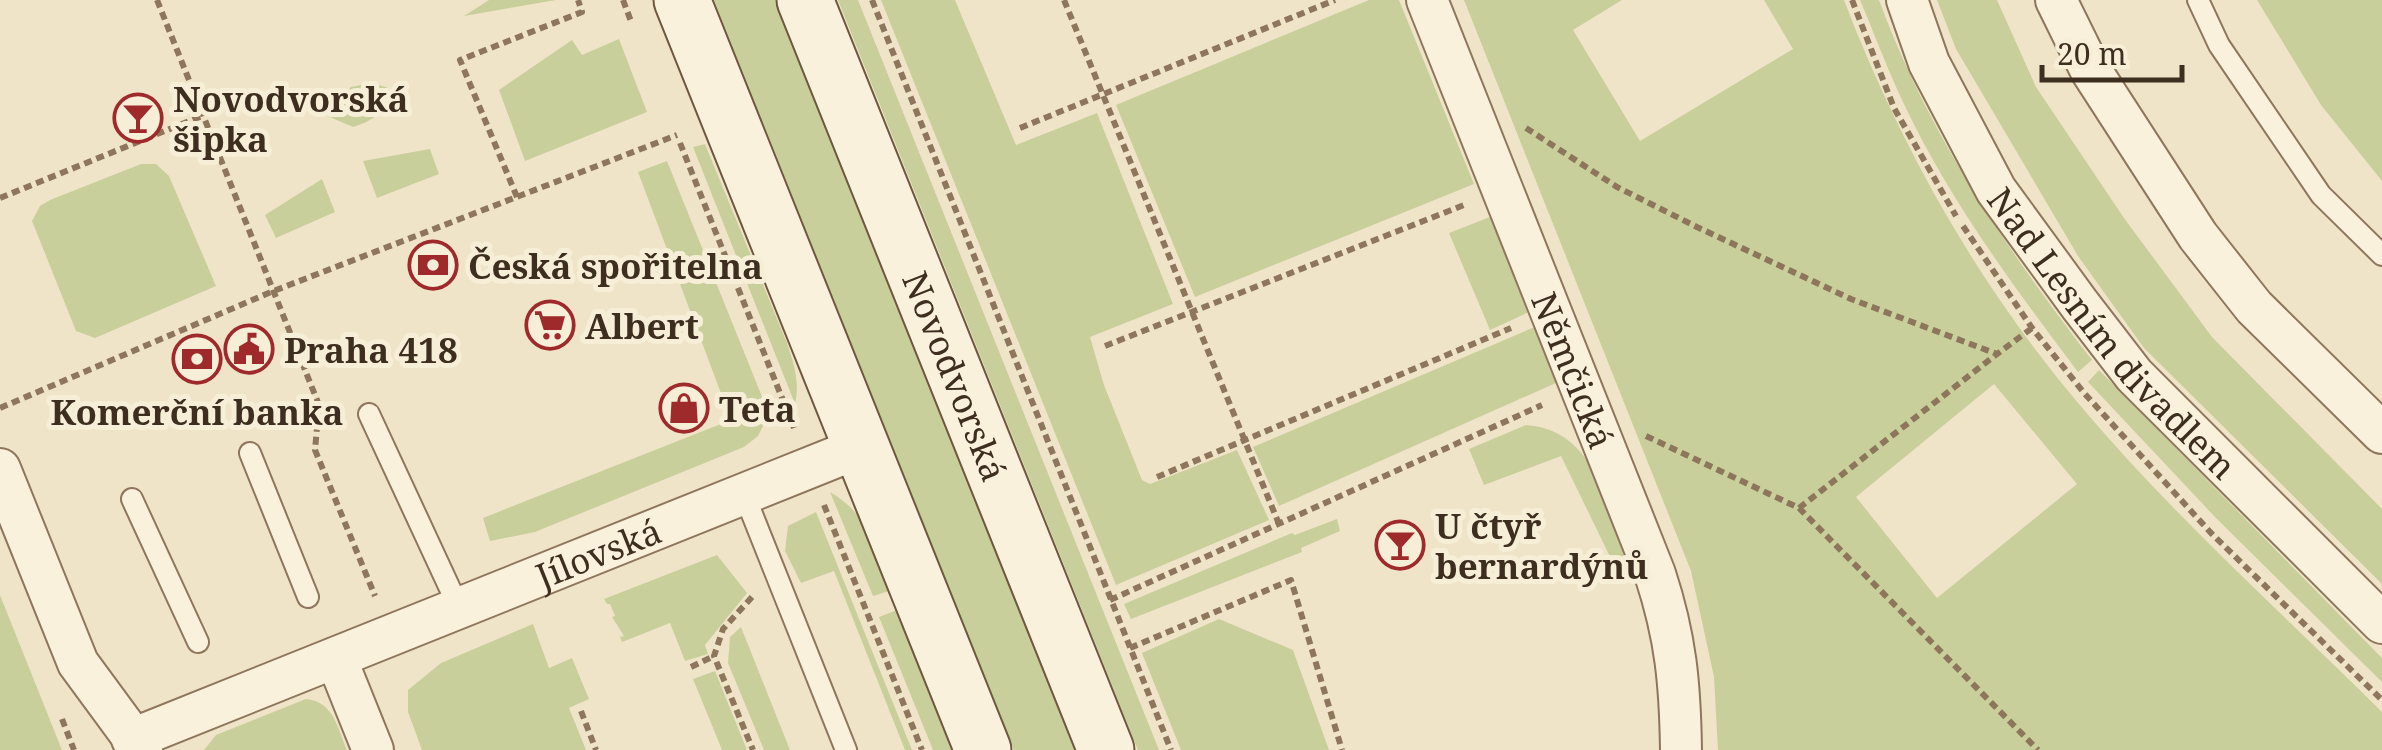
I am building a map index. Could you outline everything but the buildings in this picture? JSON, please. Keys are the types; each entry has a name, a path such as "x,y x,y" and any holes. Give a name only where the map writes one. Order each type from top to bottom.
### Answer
{"main road":[{"path":"682,0 982,750"},
{"name":"Novodvorská","path":"805,0 1106,750"}],"street":[{"name":"Němčická","path":"1427,0 1656,574 1672,626 1680,679 1682,750"},
{"name":"Nad Lesním divadlem","path":"1907,0 1930,63 1996,190 2080,305 2134,375 2382,623"},
{"path":"2056,0 2090,69 2198,236 2254,307 2382,433"},
{"name":"Jílovská","path":"2,482 78,663 137,745 336,658 861,446"},
{"path":"336,658 374,750"}],"lane":[{"path":"2198,0 2219,45 2321,195 2382,255"},
{"path":"369,414 458,608"},
{"path":"250,453 308,597"},
{"path":"744,494 846,750"},
{"path":"132,499 198,642"}],"path":[{"path":"157,0 319,405 315,450 393,636"},
{"path":"517,197 460,60 582,12 578,0"},
{"path":"622,0 636,34"},
{"path":"872,0 1171,750"},
{"path":"877,12 882,0"},
{"path":"1064,0 1279,524"},
{"path":"1020,128 1335,0"},
{"path":"1464,93 1542,137 1618,188 1697,227 1851,299 1997,354"},
{"path":"0,198 204,115"},
{"path":"670,118 922,750"},
{"path":"0,408 272,292 677,135"},
{"path":"1105,346 1502,190"},
{"path":"1157,477 1551,310"},
{"path":"1799,508 2032,328"},
{"path":"1110,600 1279,524 1586,399 1799,508 2038,750"},
{"path":"1130,648 1292,580 1342,750"},
{"path":"752,750 714,656 723,629 758,586"},
{"path":"692,666 714,656"},
{"path":"581,711 596,750"}],"green space":[{"path":"489,0 556,0 464,16"},
{"path":"714,0 779,0 1079,750 1014,750"},
{"path":"838,0 858,0 1159,750 1138,750"},
{"path":"881,0 955,0 1016,145 1097,113 1173,304 1090,337 1104,385 1142,480 1150,484 1237,450 1269,520 1116,585"},
{"path":"1369,0 1399,0 1474,184 1195,297 1116,105"},
{"path":"1464,0 1622,0 1573,30 1640,141 1793,49 1764,0 1844,0 1917,163 2011,316 2084,410 2155,488 2382,712 2382,750 1718,750 1714,677 1691,571","holes":["1994,384 2077,484 1937,598 1856,497"]},
{"path":"1860,0 1879,0 1945,143 2029,276 2092,360 2078,372 2006,274 1940,172 1902,100"},
{"path":"1937,0 1997,0 2036,87 2124,218 2212,337 2382,509 2382,584 2144,348 2078,256 1956,49"},
{"path":"2257,0 2382,0 2382,181 2321,105"},
{"path":"619,39 647,112 525,161 499,90 572,40 582,55"},
{"path":"370,83 394,93 373,118 353,127 325,115 351,87"},
{"path":"705,144 787,343 797,381 795,404 693,147"},
{"path":"430,149 439,174 377,198 363,161"},
{"path":"667,161 769,414 758,436 744,447 535,532 490,541 483,518 731,420 638,172"},
{"path":"141,164 156,164 169,176 216,286 95,338 76,331 32,221 40,206 50,200"},
{"path":"322,179 335,212 276,238 265,215"},
{"path":"1490,217 1529,312 1490,330 1449,233"},
{"path":"1537,326 1556,383 1279,506 1253,447"},
{"path":"2099,370 2382,658 2382,682 2215,517 2088,382"},
{"path":"1526,425 1549,430 1569,441 1584,456 1606,497 1627,565 1625,571 1617,571 1561,456 1484,485 1469,449"},
{"path":"830,492 863,523 889,591 873,596"},
{"path":"816,512 912,750 905,750 834,571 801,583 785,551 788,526"},
{"path":"1337,519 1340,531 1301,548 1302,552 1131,619 1124,604 1292,533"},
{"path":"717,555 747,593 705,645 708,654 685,661 670,623 622,642 620,637 624,636 604,599"},
{"path":"0,595 62,750 0,750"},
{"path":"897,610 954,750 933,750 879,617"},
{"path":"1219,619 1293,650 1329,750 1181,750 1142,653"},
{"path":"533,624 549,668 572,658 589,699 569,708 586,750 422,750 408,712 408,690 441,663"},
{"path":"741,627 790,750 764,750 728,663 730,637"},
{"path":"715,671 747,750 722,750 693,679"},
{"path":"306,699 329,710 347,750 204,750 216,735"}],"place":[{"name":"Novodvorská šipka","path":"138,118"},
{"name":"Česká spořitelna","path":"433,265"},
{"name":"Albert","path":"550,325"},
{"name":"Praha 418","path":"249,349"},
{"name":"Komerční banka","path":"197,359"},
{"name":"Teta","path":"684,408"},
{"name":"U čtyř bernardýnů","path":"1400,545"}]}
